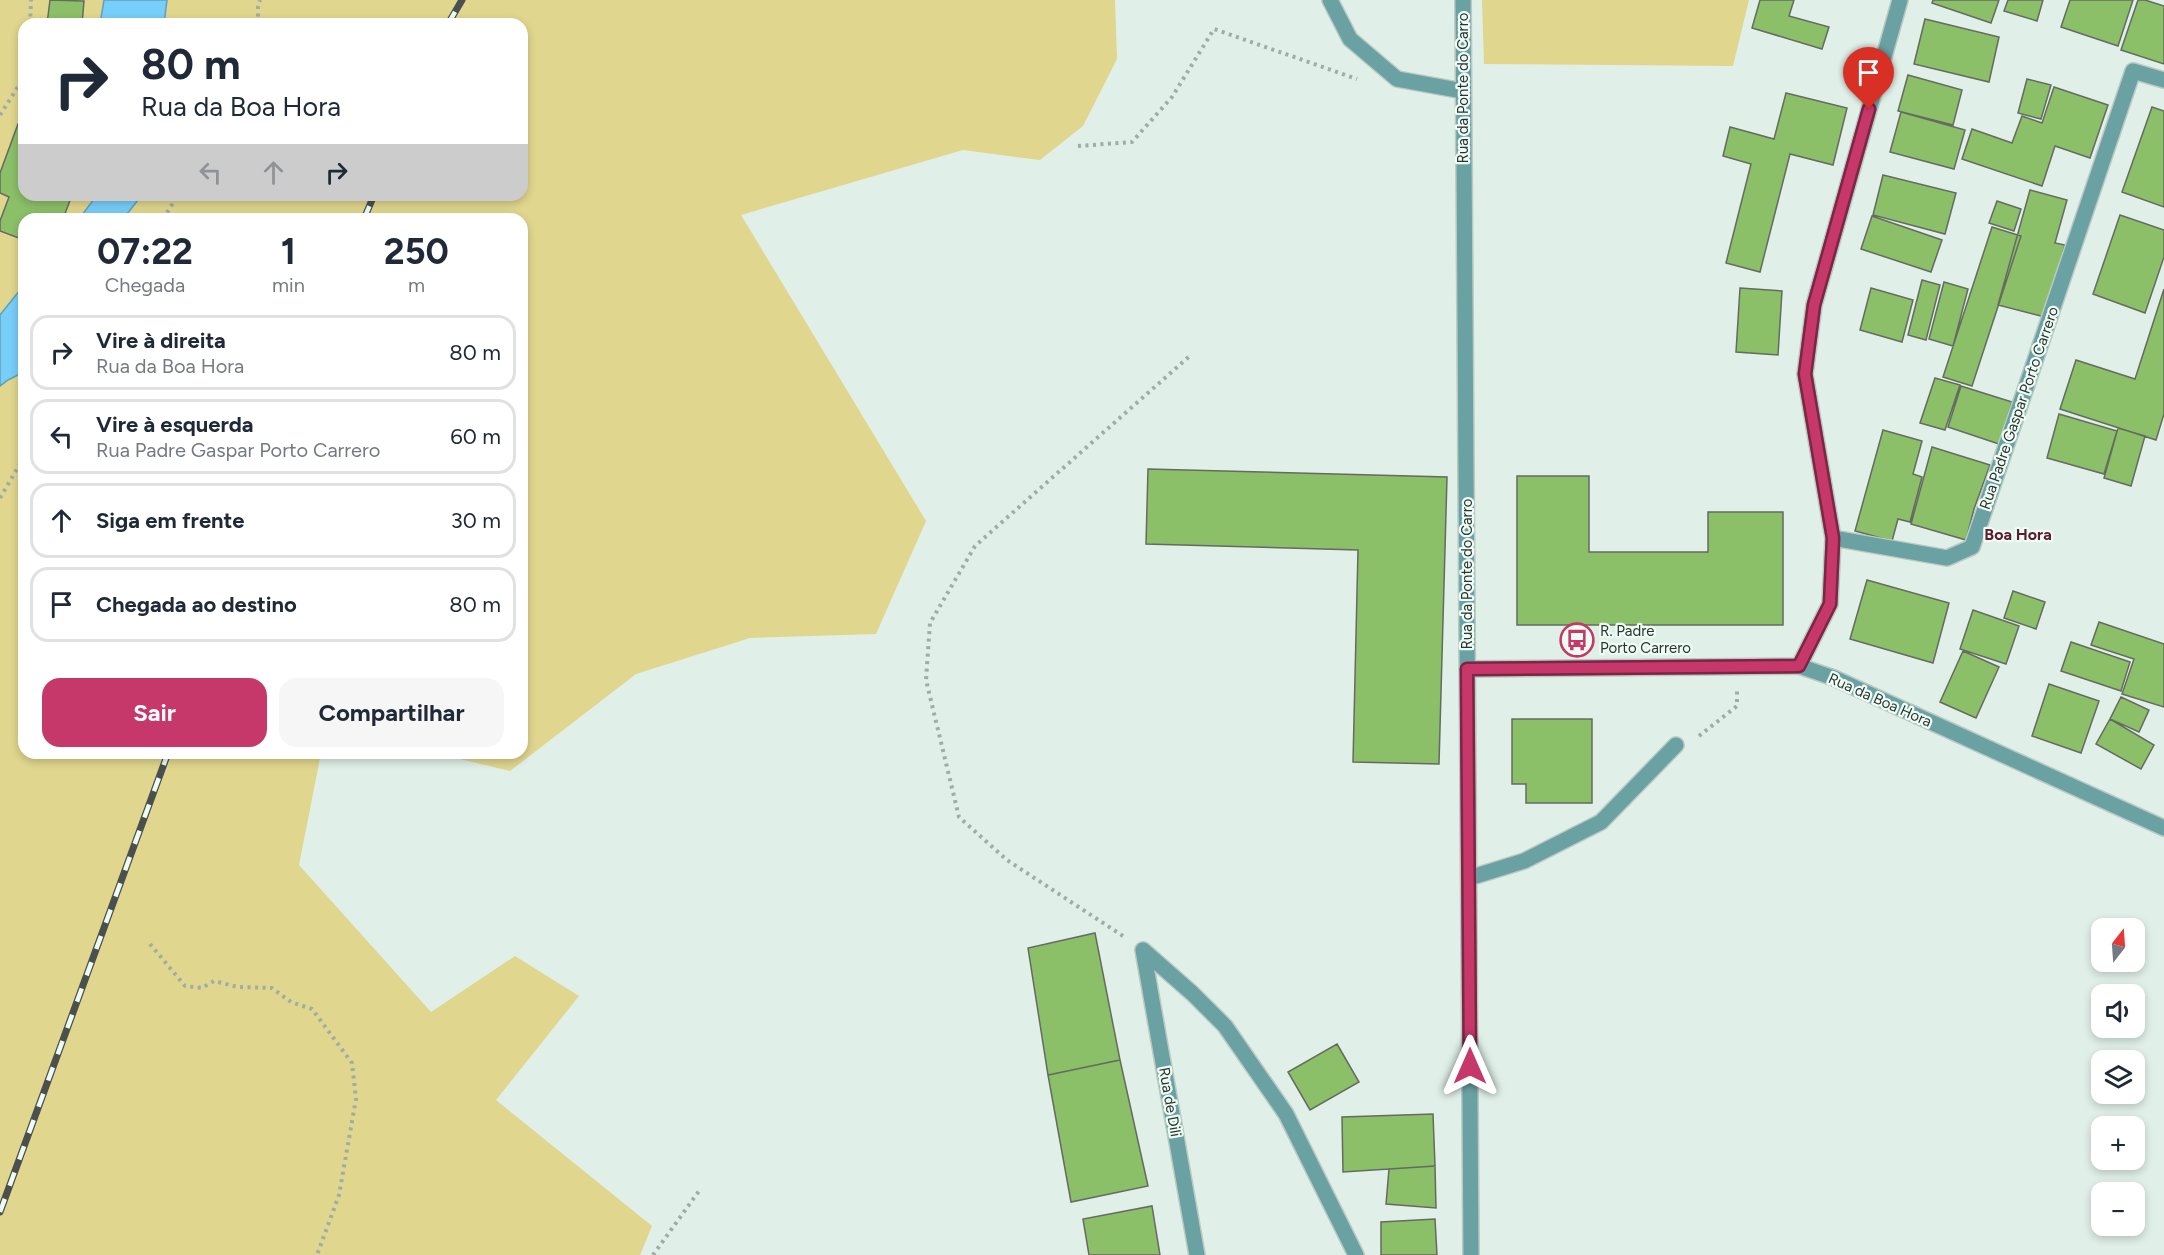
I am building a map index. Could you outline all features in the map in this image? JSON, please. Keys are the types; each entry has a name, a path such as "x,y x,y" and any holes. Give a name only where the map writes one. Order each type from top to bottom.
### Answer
{"street":[{"path":"1330,0 1350,39 1396,79 1464,91"},
{"name":"Rua da Ponte do Carro","path":"1463,0 1471,1255"},
{"path":"1799,666 1830,604 1833,538 1805,374 1814,305 1900,0"},
{"name":"Rua Padre Gaspar Porto Carrero","path":"1833,538 1947,558 1972,547 2133,71 2164,80"},
{"name":"Rua da Boa Hora","path":"1467,669 1799,666 1834,678 2164,828"},
{"path":"1469,878 1524,861 1601,822 1676,745"},
{"path":"1143,950 1225,1026 1280,1104 1356,1255"},
{"name":"Rua de Dili","path":"1143,950 1197,1255"}],"path":[{"path":"30,18 31,0"},
{"path":"258,18 260,0"},
{"path":"1078,146 1132,142 1172,97 1214,29 1354,79 1396,79"},
{"path":"0,115 18,87"},
{"path":"1143,950 1007,860 959,817 926,680 930,623 975,546 1192,354"},
{"path":"0,498 18,467"},
{"path":"1676,745 1693,740 1737,706 1738,666"},
{"path":"150,944 185,986 202,988 214,981 238,987 272,988 291,1002 312,1009 352,1064 357,1098 339,1195 317,1255"},
{"path":"653,1255 699,1191"}],"shaded area":[{"path":"0,0 1115,0 1117,59 1083,126 1040,160 963,150 741,215 926,521 876,634 750,638 636,674 528,757 528,213 18,213 18,759 320,759 299,865 431,1012 515,956 579,996 496,1100 652,1226 640,1255 0,1255"},
{"path":"1482,0 1749,0 1733,66 1484,64"},
{"path":"460,759 526,759 510,771"}],"water":[{"path":"104,0 167,0 165,18 101,18"},
{"path":"92,201 137,201 128,213 84,213"},
{"path":"18,292 18,375 0,386 0,315"}],"building":[{"path":"50,0 84,1 83,18 48,18"},
{"path":"1760,0 1794,0 1789,16 1829,27 1822,49 1752,28"},
{"path":"1933,0 1999,0 1991,23 1932,3"},
{"path":"2008,0 2043,0 2037,21 2004,11"},
{"path":"2070,0 2133,0 2118,46 2061,27"},
{"path":"2138,0 2164,6 2164,64 2121,50"},
{"path":"1925,19 1999,37 1989,82 1914,64"},
{"path":"1908,75 1962,90 1953,125 1898,111"},
{"path":"2027,79 2051,85 2041,119 2018,113"},
{"path":"2054,87 2108,105 2090,158 2055,146 2042,186 1962,159 1972,129 2012,143 2022,116 2042,123"},
{"path":"1786,93 1847,108 1833,165 1790,154 1760,272 1726,263 1751,164 1723,156 1730,127 1774,139"},
{"path":"2152,107 2164,111 2164,207 2122,192"},
{"path":"1901,112 1965,130 1954,169 1890,152"},
{"path":"18,124 18,201 70,201 65,213 18,213 18,238 0,231 0,221 9,197 0,193 0,173"},
{"path":"1883,175 1956,193 1945,234 1873,215"},
{"path":"2030,190 2067,200 2055,243 2065,245 2045,317 1998,305"},
{"path":"1997,201 2021,209 2014,231 1989,223"},
{"path":"2120,215 2164,230 2164,257 2145,313 2093,294"},
{"path":"1872,216 1942,240 1931,272 1861,249"},
{"path":"1992,227 2021,236 1972,386 1943,377"},
{"path":"1922,280 1940,285 1926,340 1908,335"},
{"path":"1944,282 1968,289 1953,346 1929,339"},
{"path":"1740,288 1782,291 1778,355 1736,352"},
{"path":"1871,288 1913,300 1902,342 1860,330"},
{"path":"2164,289 2164,414 2156,440 2060,409 2076,360 2135,379"},
{"path":"1935,378 1960,385 1945,430 1920,423"},
{"path":"1961,386 2012,402 1999,444 1948,427"},
{"path":"2059,414 2117,431 2104,474 2047,458"},
{"path":"2118,428 2145,436 2131,486 2104,478"},
{"path":"1883,430 1922,441 1913,474 1922,477 1910,522 1898,519 1892,541 1855,531"},
{"path":"1932,447 1990,465 1974,509 1966,540 1911,524"},
{"path":"1148,469 1447,477 1439,764 1353,762 1358,550 1146,544"},
{"path":"1517,476 1589,476 1589,552 1708,552 1708,512 1783,512 1783,625 1517,625"},
{"path":"1867,580 1949,603 1933,663 1850,639"},
{"path":"2013,591 2045,602 2036,629 2004,618"},
{"path":"1973,610 2019,626 2006,664 1960,649"},
{"path":"2099,622 2164,644 2164,707 2122,694 2134,659 2091,645"},
{"path":"2071,642 2130,662 2121,691 2061,671"},
{"path":"1963,651 1999,667 1976,718 1940,702"},
{"path":"2049,684 2099,701 2081,753 2032,736"},
{"path":"2121,697 2149,710 2139,732 2110,719"},
{"path":"1512,719 1592,719 1592,803 1526,803 1526,784 1512,784"},
{"path":"2110,719 2154,745 2141,769 2096,744"},
{"path":"1095,933 1120,1060 1048,1075 1028,948"},
{"path":"1337,1044 1359,1082 1310,1110 1288,1072"},
{"path":"1120,1060 1148,1186 1071,1202 1048,1075"},
{"path":"1433,1114 1435,1166 1343,1172 1342,1117"},
{"path":"1435,1166 1436,1208 1386,1204 1389,1169"},
{"path":"1152,1206 1160,1255 1089,1255 1083,1219"},
{"path":"1435,1219 1437,1255 1381,1255 1381,1222"}],"railway":[{"path":"452,18 462,0"},
{"path":"366,213 372,201"},
{"path":"0,1212 166,759"}],"place":[{"name":"R. Padre Porto Carrero","path":"1577,640"}],"district":[{"name":"Boa Hora","path":"2018,534"}],"route":[{"path":"1470,1066 1467,669 1799,666 1830,604 1833,538 1805,374 1814,305 1869,109"}]}
